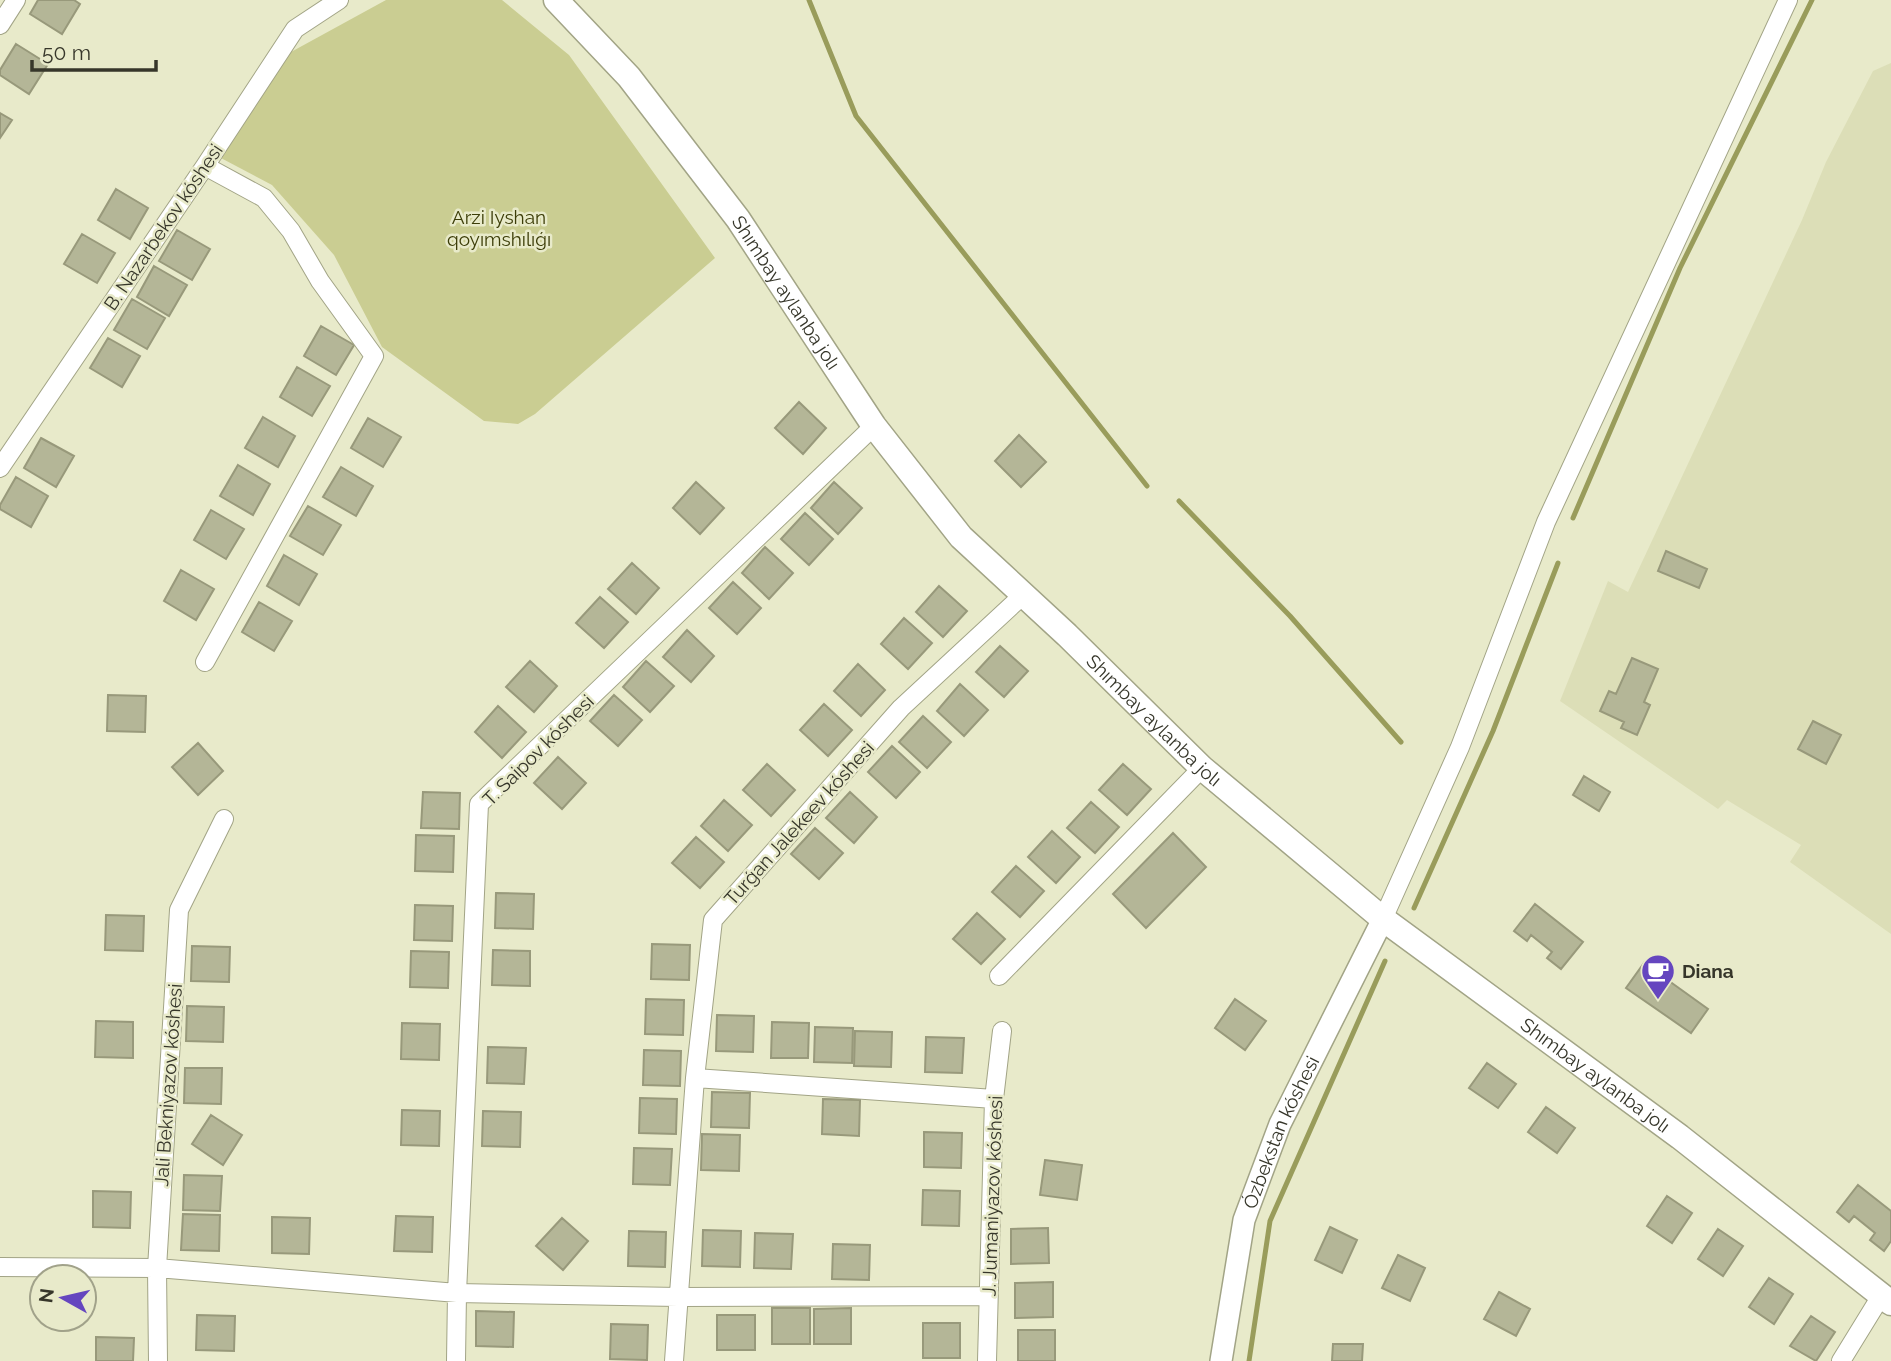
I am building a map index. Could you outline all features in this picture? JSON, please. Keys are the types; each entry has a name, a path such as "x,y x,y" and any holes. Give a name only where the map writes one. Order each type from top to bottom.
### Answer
{"main road":[{"name":"Shımbay aylanba jolı","path":"556,0 629,77 738,219 874,426 961,537 1202,768 1383,919 1680,1137 1886,1299"}],"street":[{"path":"0,25 16,0"},
{"name":"B. Nazarbekov kóshesi","path":"0,468 295,29 339,0"},
{"path":"1383,919 1460,747 1546,522 1788,0"},
{"path":"205,166 264,198 291,231 320,281 373,356 205,662"},
{"name":"T. Saipov kóshesi","path":"456,1361 479,804 874,426"},
{"name":"Turǵan Jalekeev kóshesi","path":"674,1361 695,1079 713,920 901,708 1023,595"},
{"path":"999,976 1202,768"},
{"name":"Jali Bekniyazov kóshesi","path":"158,1361 157,1268 178,911 224,819"},
{"name":"Ózbekstan kóshesi","path":"1221,1361 1242,1233 1249,1208 1280,1124 1383,919"},
{"name":"J. Jumaniyazov kóshesi","path":"987,1361 994,1099 1002,1031"},
{"path":"695,1079 994,1099"},
{"path":"0,1267 157,1268 457,1293 678,1297 988,1296"},
{"path":"1841,1361 1886,1299"}],"shaded area":[{"path":"1891,63 1891,934 1790,862 1801,845 1727,800 1718,809 1560,701 1608,581 1628,592 1802,220 1826,162 1873,71"}],"green space":[{"name":"Arzi Iyshan qoyımshılıǵı","path":"386,0 502,0 569,55 715,258 535,414 518,424 484,421 382,347 334,255 272,185 219,157 291,52"}],"building":[{"path":"38,0 74,0 80,4 62,34 30,14"},
{"path":"16,44 48,64 29,94 0,75 0,70"},
{"path":"0,113 12,120 0,138"},
{"path":"116,189 148,208 130,239 98,220"},
{"path":"177,230 210,249 192,280 159,261"},
{"path":"82,234 115,253 97,283 64,264"},
{"path":"154,266 187,285 169,316 137,297"},
{"path":"132,299 165,318 147,349 114,330"},
{"path":"321,326 354,345 336,375 304,356"},
{"path":"108,338 140,356 122,387 90,368"},
{"path":"297,367 330,386 312,416 280,397"},
{"path":"799,402 826,428 803,454 775,428"},
{"path":"263,417 295,436 278,467 245,448"},
{"path":"368,418 401,437 383,467 351,448"},
{"path":"1019,435 1046,462 1021,487 995,461"},
{"path":"41,438 74,456 56,487 24,468"},
{"path":"238,465 270,484 253,515 220,496"},
{"path":"341,467 373,486 356,516 323,497"},
{"path":"16,477 48,496 31,527 0,509"},
{"path":"696,482 724,508 700,534 673,508"},
{"path":"834,482 862,508 838,534 811,508"},
{"path":"308,506 341,525 323,555 290,536"},
{"path":"211,510 244,529 226,559 194,540"},
{"path":"805,513 833,539 809,565 781,539"},
{"path":"765,547 793,573 769,599 742,573"},
{"path":"1666,551 1707,569 1699,588 1658,571"},
{"path":"284,555 317,574 299,605 267,586"},
{"path":"632,563 659,588 636,614 608,589"},
{"path":"181,570 214,589 196,620 164,601"},
{"path":"733,582 761,608 737,634 709,608"},
{"path":"939,586 967,611 943,637 916,612"},
{"path":"600,597 628,622 604,648 576,623"},
{"path":"259,602 292,621 274,651 242,632"},
{"path":"904,618 932,643 908,669 881,644"},
{"path":"687,630 714,656 691,682 663,657"},
{"path":"1000,646 1028,671 1004,697 976,672"},
{"path":"1632,658 1658,669 1644,702 1650,705 1637,735 1621,728 1624,722 1600,711 1609,691 1616,694"},
{"path":"530,661 557,686 534,712 506,687"},
{"path":"646,661 674,686 650,712 623,687"},
{"path":"858,664 885,690 861,716 834,691"},
{"path":"960,684 988,710 964,736 937,711"},
{"path":"108,695 146,696 145,732 107,731"},
{"path":"614,695 642,720 618,746 590,721"},
{"path":"824,704 852,730 828,756 800,730"},
{"path":"498,706 526,732 502,758 475,732"},
{"path":"923,716 951,742 927,768 899,742"},
{"path":"1813,721 1841,735 1826,764 1798,749"},
{"path":"198,743 223,771 198,795 172,767"},
{"path":"892,746 920,772 896,798 868,772"},
{"path":"558,757 586,783 562,809 534,783"},
{"path":"767,764 795,790 771,816 743,790"},
{"path":"1123,764 1151,789 1127,815 1099,790"},
{"path":"1584,776 1610,792 1599,811 1573,795"},
{"path":"423,792 460,793 459,829 421,828"},
{"path":"850,792 877,817 854,843 826,818"},
{"path":"724,800 752,825 728,851 701,826"},
{"path":"1091,802 1119,827 1095,853 1067,828"},
{"path":"815,828 843,853 819,879 791,854"},
{"path":"1052,831 1080,857 1056,883 1028,857"},
{"path":"1173,833 1206,867 1146,928 1113,894"},
{"path":"416,835 454,836 453,872 415,871"},
{"path":"696,837 724,862 700,888 672,863"},
{"path":"1016,866 1044,891 1020,917 992,892"},
{"path":"496,893 534,894 533,929 495,928"},
{"path":"1535,904 1583,942 1561,969 1547,958 1552,952 1531,935 1527,941 1514,931"},
{"path":"415,905 453,906 452,941 414,940"},
{"path":"977,913 1005,939 981,964 953,939"},
{"path":"106,915 144,916 143,951 105,950"},
{"path":"652,944 690,945 689,980 651,979"},
{"path":"192,946 230,947 229,982 191,981"},
{"path":"493,950 530,951 530,986 492,985"},
{"path":"411,951 449,952 448,988 410,987"},
{"path":"1644,963 1708,1009 1691,1033 1626,988"},
{"path":"646,999 684,1000 683,1035 645,1034"},
{"path":"1235,999 1266,1021 1245,1050 1215,1028"},
{"path":"187,1006 224,1007 223,1042 186,1041"},
{"path":"717,1015 754,1016 753,1052 716,1051"},
{"path":"96,1021 133,1022 133,1058 95,1057"},
{"path":"772,1022 809,1023 808,1058 771,1058"},
{"path":"402,1023 440,1024 439,1060 401,1059"},
{"path":"815,1027 853,1028 852,1063 814,1062"},
{"path":"855,1031 892,1032 891,1067 854,1066"},
{"path":"926,1037 964,1038 962,1073 925,1072"},
{"path":"488,1047 526,1048 524,1084 487,1083"},
{"path":"644,1050 681,1051 680,1086 643,1085"},
{"path":"1487,1063 1516,1084 1498,1108 1469,1088"},
{"path":"185,1068 222,1068 221,1104 184,1103"},
{"path":"712,1092 750,1093 749,1128 711,1127"},
{"path":"640,1098 677,1099 676,1134 639,1133"},
{"path":"823,1099 860,1100 859,1136 822,1134"},
{"path":"1546,1107 1575,1128 1557,1153 1528,1132"},
{"path":"402,1110 440,1111 439,1146 401,1145"},
{"path":"483,1111 521,1112 520,1147 482,1146"},
{"path":"211,1115 242,1135 223,1165 192,1144"},
{"path":"924,1132 962,1133 961,1168 924,1167"},
{"path":"702,1134 740,1135 739,1171 701,1170"},
{"path":"634,1148 672,1149 670,1185 633,1184"},
{"path":"1045,1160 1082,1165 1077,1200 1040,1195"},
{"path":"184,1175 222,1176 220,1211 183,1210"},
{"path":"1858,1185 1891,1211 1891,1241 1884,1251 1870,1240 1875,1233 1854,1216 1849,1222 1837,1212"},
{"path":"923,1190 960,1191 959,1226 922,1225"},
{"path":"93,1191 131,1192 130,1228 93,1227"},
{"path":"1667,1196 1692,1213 1672,1243 1647,1226"},
{"path":"183,1214 220,1215 219,1251 181,1250"},
{"path":"396,1216 433,1217 432,1252 394,1251"},
{"path":"272,1217 310,1218 309,1254 272,1253"},
{"path":"562,1218 588,1241 563,1270 536,1246"},
{"path":"1330,1227 1357,1240 1342,1273 1315,1260"},
{"path":"1048,1228 1049,1263 1011,1264 1011,1229"},
{"path":"1718,1229 1743,1246 1723,1276 1698,1259"},
{"path":"703,1230 741,1231 740,1267 702,1266"},
{"path":"629,1231 666,1232 665,1267 628,1266"},
{"path":"755,1233 793,1234 791,1269 754,1268"},
{"path":"833,1244 870,1245 869,1280 832,1279"},
{"path":"1398,1255 1425,1268 1410,1301 1382,1288"},
{"path":"1769,1278 1793,1294 1774,1324 1749,1307"},
{"path":"1053,1282 1053,1317 1015,1318 1015,1283"},
{"path":"1499,1292 1530,1309 1516,1336 1484,1319"},
{"path":"772,1308 810,1308 810,1344 772,1344"},
{"path":"851,1308 851,1344 814,1344 814,1309"},
{"path":"476,1311 514,1312 513,1347 476,1346"},
{"path":"197,1315 235,1316 234,1351 196,1350"},
{"path":"717,1315 755,1315 755,1350 717,1350"},
{"path":"1811,1316 1835,1332 1816,1361 1790,1346"},
{"path":"923,1323 960,1323 960,1358 923,1358"},
{"path":"611,1324 648,1325 647,1360 610,1359"},
{"path":"1018,1330 1055,1330 1055,1361 1018,1361"},
{"path":"96,1337 134,1338 133,1361 96,1361"},
{"path":"1333,1344 1363,1344 1362,1361 1332,1361"}],"waterway":[{"path":"809,0 856,116 1147,486"},
{"path":"1573,518 1680,268 1812,0"},
{"path":"1179,501 1290,616 1401,742"},
{"path":"1414,908 1493,731 1558,563"},
{"path":"1249,1361 1270,1221 1385,961"}],"place":[{"name":"Diana","path":"1658,1001"}]}
